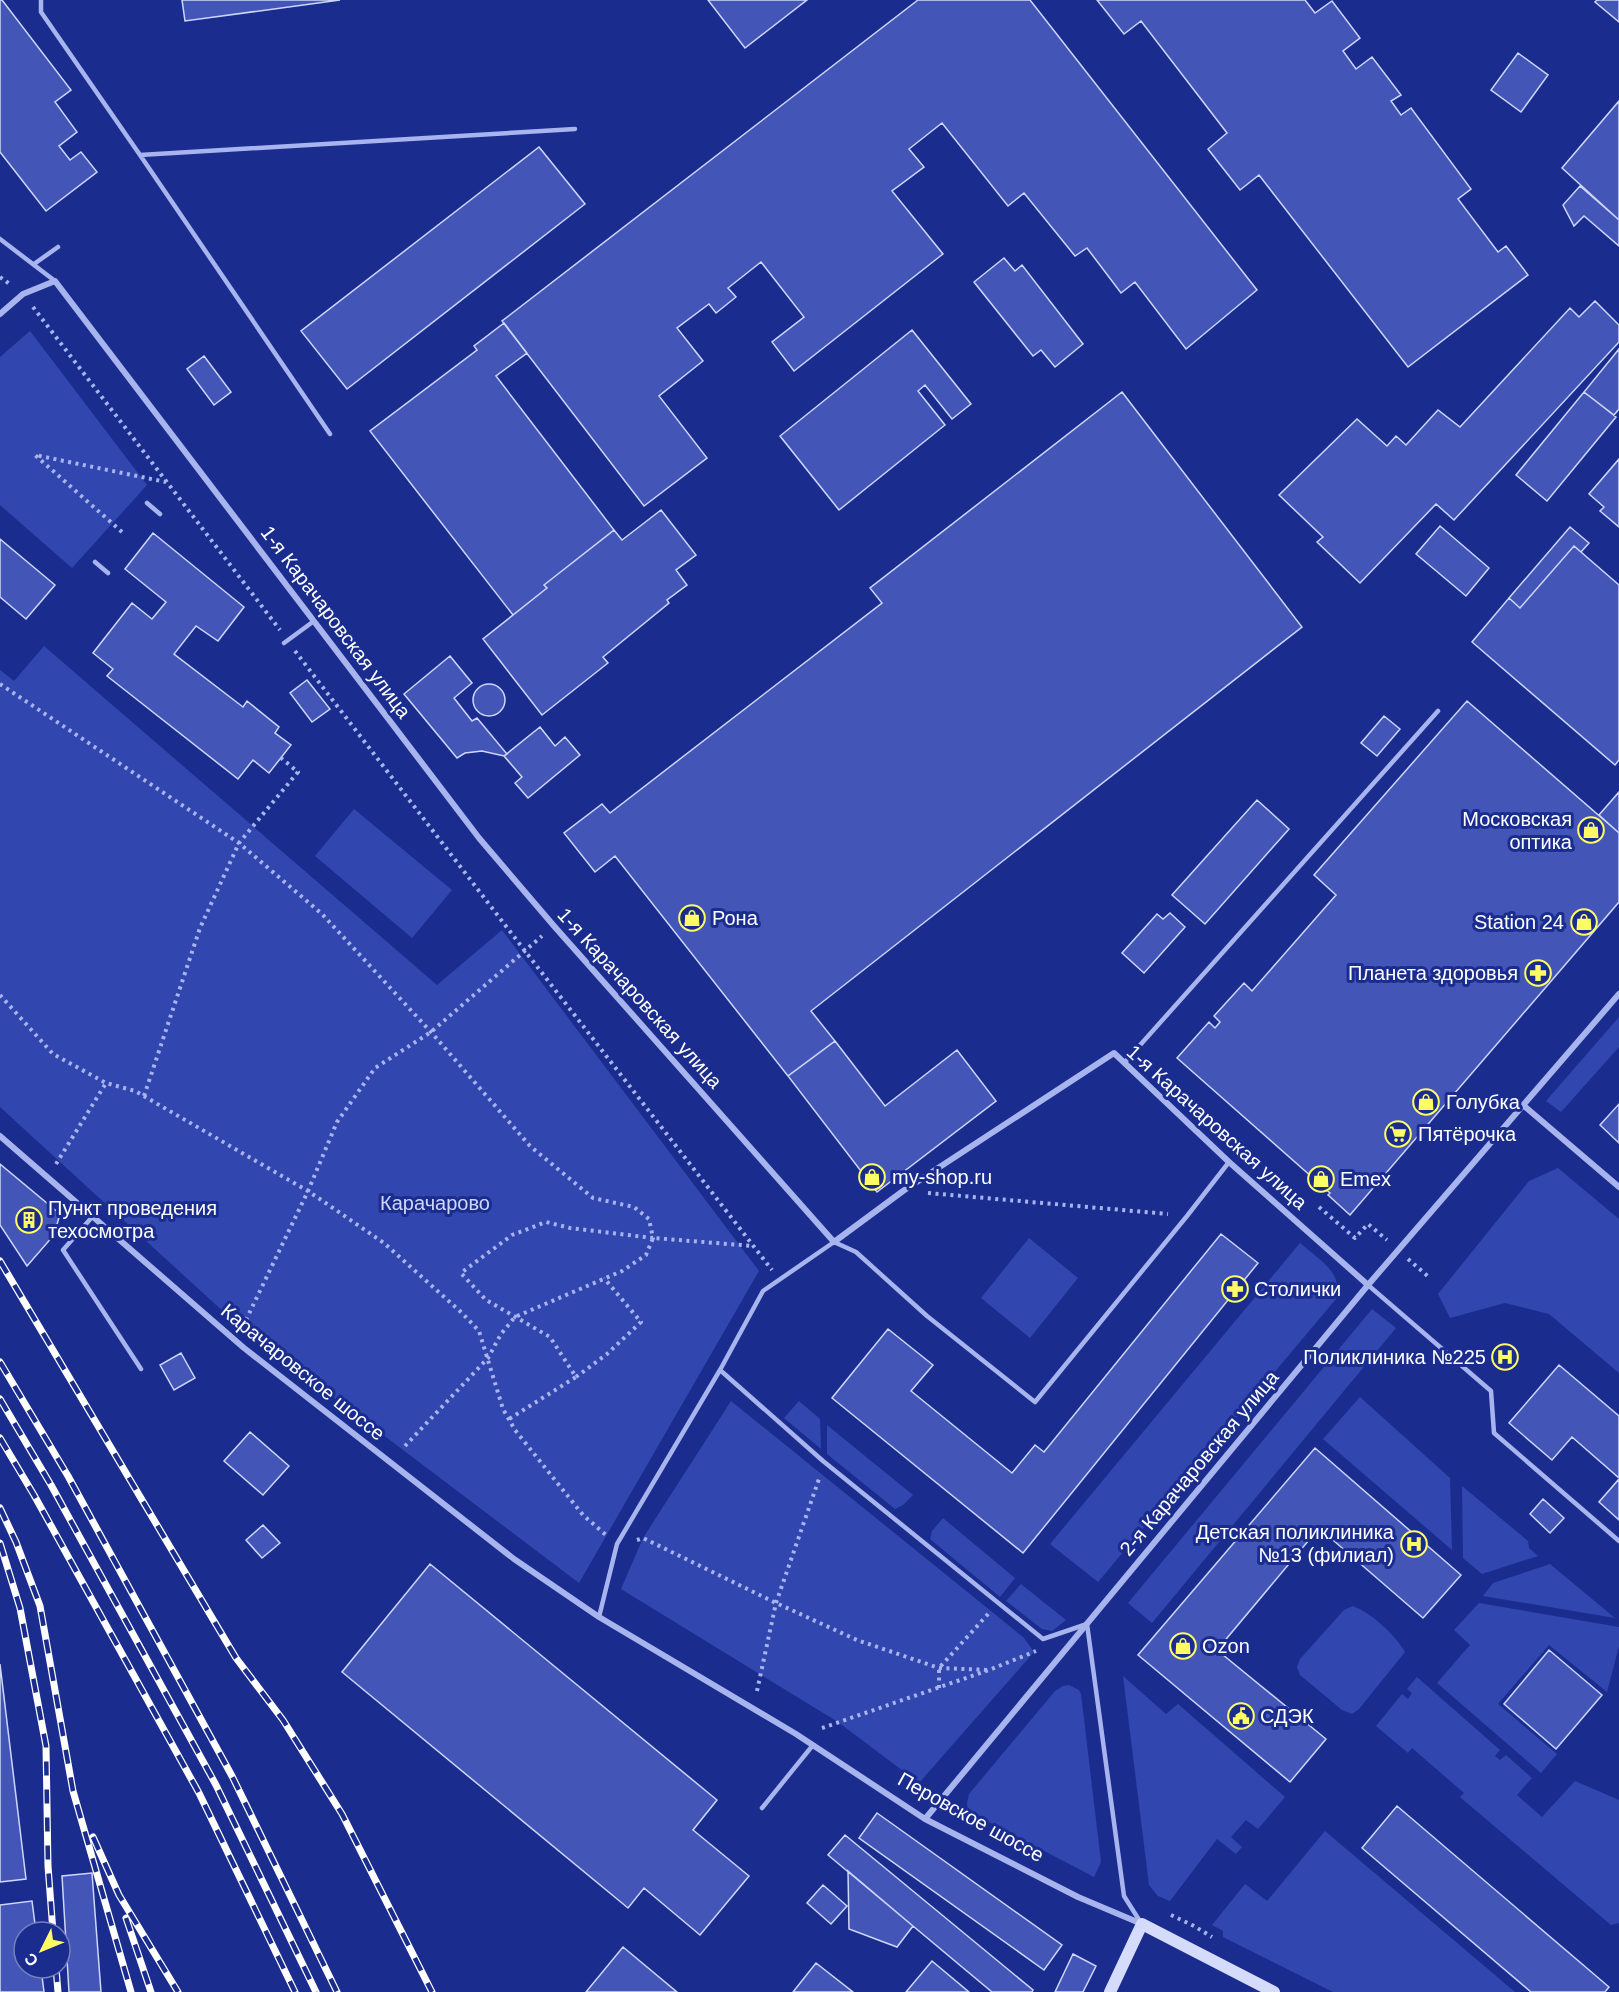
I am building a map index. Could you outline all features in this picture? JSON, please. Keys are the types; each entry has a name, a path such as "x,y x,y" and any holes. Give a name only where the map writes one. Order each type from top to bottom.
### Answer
{"street":[{"path":"0,314 23,294 55,280"},
{"name":"1-я Карачаровская улица","path":"55,280 479,838 834,1242 903,1191 1114,1053 1228,1162 1368,1285"},
{"name":"2-я Карачаровская улица","path":"925,1819 1368,1285 1619,994"},
{"path":"1523,1105 1619,1187"},
{"name":"Карачаровское шоссе","path":"0,1136 244,1347 513,1559 599,1617"},
{"name":"Перовское шоссе","path":"599,1617 814,1745 925,1819 1078,1897 1142,1924 1274,1992"},
{"path":"1110,1992 1142,1924"}],"lane":[{"path":"41,0 41,12 330,434"},
{"path":"140,155 575,129"},
{"path":"0,239 55,280"},
{"path":"34,264 58,247"},
{"path":"147,503 160,514"},
{"path":"95,562 108,573"},
{"path":"286,642 314,621"},
{"path":"1125,1062 1438,711"},
{"path":"599,1617 617,1544 720,1370 763,1291 834,1242 856,1252 927,1316 1035,1402 1187,1216 1228,1162"},
{"path":"93,1216 63,1251 141,1369"},
{"path":"1368,1285 1491,1391 1494,1433 1619,1541"},
{"path":"720,1370 823,1461 1043,1639 1087,1624 1124,1896 1142,1924"},
{"path":"762,1808 814,1745"}],"path":[{"path":"0,277 23,294 286,642 780,1280"},
{"path":"122,532 35,455 166,482"},
{"path":"0,684 239,843 322,914 431,1032 530,1146 593,1198 634,1207 649,1219 653,1238 645,1255 622,1271 514,1317 501,1334 488,1358 405,1446"},
{"path":"144,1096 200,928 239,843 298,772 281,758"},
{"path":"246,1320 308,1191 337,1122 375,1068 431,1032 554,926"},
{"path":"0,995 53,1054 106,1083 135,1091 144,1096 308,1191 384,1243 462,1313 478,1331 508,1419 538,1462 583,1515 617,1544 643,1538 857,1640 939,1668 990,1670"},
{"path":"56,1165 106,1083"},
{"path":"903,1191 1187,1216"},
{"path":"1319,1207 1355,1238 1368,1224"},
{"path":"576,1377 550,1337 486,1300 461,1273 512,1235 546,1222 570,1228 653,1238 754,1246"},
{"path":"508,1419 576,1377 607,1354 641,1322 604,1278"},
{"path":"757,1691 776,1603 821,1473 823,1461"},
{"path":"939,1688 939,1668 991,1611 995,1602"},
{"path":"822,1728 990,1670 1045,1646"}],"green space":[{"path":"30,331 147,485 72,568 0,505 0,357"},
{"name":"Карачарово","path":"44,646 437,985 502,930 759,1271 579,1583 239,1326 0,1107 0,670 14,681"},
{"path":"354,809 452,890 412,938 315,856"},
{"path":"1619,1017 1619,1047 1561,1112 1546,1101"},
{"path":"1558,1168 1619,1219 1619,1373 1549,1314 1505,1303 1450,1318 1438,1294 1529,1181"},
{"path":"1029,1238 1078,1278 1030,1338 981,1298"},
{"path":"1300,1243 1333,1274 1337,1289 1336,1299 1098,1582 1050,1544"},
{"path":"1372,1309 1396,1328 1152,1623 1128,1603"},
{"path":"1360,1397 1450,1478 1452,1550 1323,1439"},
{"path":"731,1401 1024,1638 1034,1652 919,1783 838,1722 621,1589 643,1538"},
{"path":"799,1401 820,1419 821,1449 784,1418"},
{"path":"827,1425 913,1495 895,1509 827,1454"},
{"path":"1462,1486 1528,1541 1529,1548 1538,1556 1482,1574 1463,1558"},
{"path":"943,1518 1015,1578 1000,1597 930,1539 932,1531"},
{"path":"1550,1564 1615,1618 1483,1596 1493,1583"},
{"path":"1021,1584 1066,1620 1052,1631 1042,1629 1006,1601"},
{"path":"1479,1603 1619,1627 1619,1646 1607,1692 1549,1645 1498,1704 1557,1754 1541,1773 1437,1683 1470,1645 1454,1630"},
{"path":"1353,1606 1383,1626 1405,1652 1359,1709 1352,1714 1342,1710 1300,1675 1297,1667 1300,1659 1344,1610"},
{"path":"1123,1676 1166,1714 1178,1704 1285,1797 1258,1829 1246,1820 1231,1837 1242,1847 1236,1854 1217,1839 1170,1901 1158,1896 1149,1885"},
{"path":"1417,1677 1500,1750 1495,1756 1500,1760 1506,1755 1532,1778 1517,1795 1542,1817 1575,1781 1619,1800 1619,1923 1611,1925 1460,1797 1464,1793 1412,1748 1408,1753 1376,1726 1402,1694 1408,1699 1412,1693 1407,1689"},
{"path":"1069,1685 1079,1690 1081,1694 1101,1862 1094,1877 968,1811 969,1794 1055,1691"},
{"path":"1325,1831 1515,1992 1333,1992 1223,1937 1223,1931 1212,1925 1245,1884 1267,1901"}],"building":[{"path":"0,0 71,90 55,102 77,132 59,146 70,160 81,152 97,172 46,211 0,152"},
{"path":"182,0 340,0 185,21"},
{"path":"708,0 807,0 745,48"},
{"path":"918,0 1030,0 1257,290 1186,349 1135,282 1121,293 1087,248 1075,256 1024,193 1008,206 942,123 909,149 924,167 892,191 943,254 794,371 772,342 804,317 761,262 728,288 736,297 716,313 709,304 677,328 703,361 659,396 707,458 644,506 502,321"},
{"path":"1097,0 1305,0 1315,13 1332,1 1360,38 1343,51 1356,69 1372,57 1401,95 1391,101 1401,115 1411,108 1471,189 1458,199 1498,252 1506,246 1528,275 1408,367 1259,175 1240,190 1208,149 1227,133 1141,21 1124,34"},
{"path":"1597,0 1619,0 1619,22 1595,2"},
{"path":"1518,53 1548,75 1521,112 1491,90"},
{"path":"1619,101 1619,220 1562,168"},
{"path":"539,147 585,204 347,389 301,331"},
{"path":"1580,186 1619,220 1619,246 1584,216 1574,226 1563,205"},
{"path":"1004,258 1015,271 1022,265 1083,344 1055,367 1041,350 1033,356 974,282"},
{"path":"1595,301 1619,325 1619,342 1454,520 1436,504 1360,583 1317,542 1323,537 1279,495 1357,419 1387,446 1396,436 1406,445 1438,410 1460,427 1570,308 1579,317"},
{"path":"504,323 527,353 496,376 614,530 544,585 547,588 513,615 370,431 477,350 474,346"},
{"path":"912,330 971,404 952,419 925,385 918,391 945,425 839,510 780,436"},
{"path":"1619,349 1619,409 1614,415 1584,392"},
{"path":"204,356 231,392 214,405 187,369"},
{"path":"1122,392 1302,627 811,1011 835,1041 788,1076 615,856 595,872 564,833 602,804 610,813 882,603 870,588"},
{"path":"1584,392 1616,417 1547,501 1516,475"},
{"path":"1619,459 1619,527 1600,511 1604,507 1589,494"},
{"path":"661,510 696,555 676,570 687,585 667,600 669,603 603,657 608,663 542,715 483,639 547,588 544,585 614,530 622,540"},
{"path":"1440,526 1489,568 1466,596 1416,554"},
{"path":"1570,527 1589,543 1581,552 1574,546 1520,608 1509,598"},
{"path":"153,533 244,607 218,641 196,626 174,654 243,707 247,701 279,727 275,733 291,745 269,773 253,760 238,779 107,676 113,669 93,653 132,603 152,619 166,602 125,569"},
{"path":"0,539 55,585 26,619 0,597"},
{"path":"1574,546 1619,585 1619,760 1615,765 1472,642 1509,598 1520,608"},
{"path":"450,656 472,683 454,698 472,721 477,718 507,754 504,756 482,751 465,753 457,758 404,694"},
{"path":"307,680 330,709 312,722 290,693"},
{"path":"489,684 500,689 505,700 500,711 489,716 478,711 473,700 478,689"},
{"path":"1467,701 1619,833 1619,902 1350,1215 1328,1195 1330,1193 1177,1058 1209,1022 1215,1028 1220,1022 1214,1016 1244,983 1252,991 1336,895 1314,875"},
{"path":"1384,716 1400,729 1377,756 1361,743"},
{"path":"540,727 555,746 565,737 580,755 528,798 515,783 522,777 504,756"},
{"path":"1619,792 1619,833 1599,815"},
{"path":"1257,800 1289,829 1205,924 1172,895"},
{"path":"1170,913 1185,927 1144,973 1122,953 1157,914 1163,919"},
{"path":"835,1041 885,1106 957,1050 996,1101 877,1192 788,1076"},
{"path":"1619,1104 1619,1143 1600,1125"},
{"name":"Пункт проведения техосмотра","path":"0,1164 60,1214 54,1235 27,1266 0,1225"},
{"path":"1221,1234 1258,1263 1023,1553 832,1398 888,1329 933,1365 911,1391 1012,1473 1035,1445 1044,1452"},
{"path":"181,1353 195,1378 174,1390 160,1365"},
{"path":"1559,1365 1619,1416 1619,1478 1572,1437 1552,1460 1509,1423"},
{"path":"250,1432 289,1466 263,1495 224,1461"},
{"path":"1315,1448 1461,1575 1423,1618 1319,1528 1217,1650 1326,1739 1290,1782 1138,1655"},
{"path":"1619,1479 1619,1520 1599,1502"},
{"path":"1543,1499 1564,1518 1550,1533 1530,1514"},
{"path":"263,1525 280,1543 262,1558 246,1540"},
{"path":"430,1564 717,1800 693,1830 749,1876 700,1935 644,1888 628,1908 342,1672"},
{"path":"1549,1650 1602,1695 1556,1749 1504,1704"},
{"path":"0,1664 26,1879 0,1882"},
{"path":"1397,1806 1609,1987 1605,1992 1531,1992 1362,1848"},
{"path":"877,1813 1062,1945 1044,1970 859,1838"},
{"path":"845,1835 1033,1990 1032,1992 992,1992 828,1855"},
{"path":"848,1871 913,1926 897,1947 849,1929"},
{"path":"92,1873 101,1992 69,1992 68,1980 72,1980 72,1920 65,1920 62,1876"},
{"path":"823,1885 847,1906 831,1924 807,1903"},
{"path":"32,1901 34,1920 12,1920 12,1980 42,1980 44,1992 0,1992 0,1905"},
{"path":"623,1947 677,1992 586,1992"},
{"path":"1073,1954 1096,1966 1083,1992 1055,1992"},
{"path":"932,1961 969,1992 906,1992"},
{"path":"816,1963 853,1992 793,1992"}],"railway":[{"path":"0,1261 236,1658 283,1720 342,1814 432,1992"},
{"path":"0,1362 68,1476 232,1776 337,1992"},
{"path":"0,1399 51,1485 216,1785 316,1992"},
{"path":"0,1438 199,1793 295,1992"},
{"path":"0,1508 16,1542 40,1606 73,1791 131,1992"},
{"path":"0,1543 20,1608 46,1746 48,1866 52,1920"},
{"path":"93,1837 119,1895 178,1992"},
{"path":"126,1918 151,1992"},
{"path":"57,1980 58,1992"}],"place":[{"name":"Московская оптика","path":"1591,830"},
{"name":"Рона","path":"692,918"},
{"name":"Station 24","path":"1584,922"},
{"name":"Планета здоровья","path":"1538,973"},
{"name":"Голубка","path":"1426,1102"},
{"name":"Пятёрочка","path":"1398,1134"},
{"name":"my-shop.ru","path":"872,1177"},
{"name":"Emex","path":"1321,1179"},
{"name":"Пункт проведения техосмотра","path":"29,1220"},
{"name":"Столички","path":"1235,1289"},
{"name":"Поликлиника №225","path":"1505,1357"},
{"name":"Детская поликлиника №13 (филиал)","path":"1414,1544"},
{"name":"Ozon","path":"1183,1646"},
{"name":"СДЭК","path":"1241,1716"}]}
